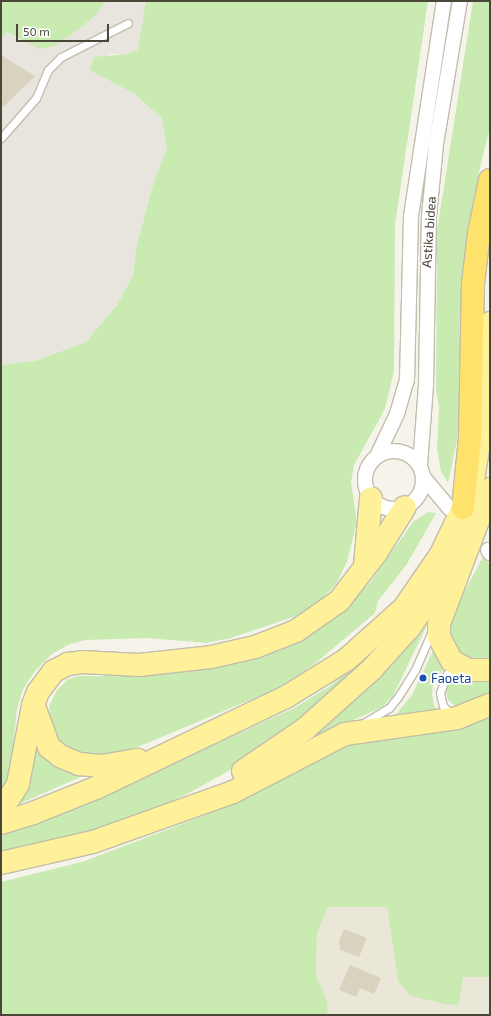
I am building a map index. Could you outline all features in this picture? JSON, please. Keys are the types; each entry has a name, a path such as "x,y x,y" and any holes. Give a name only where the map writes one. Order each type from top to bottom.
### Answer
{"highway":[{"path":"463,508 470,432 473,284 479,233 490,180"}],"main road":[{"path":"1,823 33,813 98,786 286,697 346,660 404,608 441,554 463,508 474,474 483,426 490,323"},
{"path":"490,489 442,611 439,624 439,637 444,651 460,666 476,672 490,670"},
{"path":"365,565 371,498"},
{"path":"1,804 10,797 18,784 33,705 45,680 54,671 68,664 139,665 211,657 255,647 296,631 340,601 412,502"},
{"path":"141,825 231,779 270,754 341,699 409,628 466,548"},
{"path":"1,863 61,851 141,825 233,792 345,734 457,718 490,704"},
{"path":"33,705 49,747 60,756 79,764 102,766 160,756"}],"street":[{"name":"Astika bidea","path":"378,454 397,414 407,380 411,216 444,1"},
{"name":"Astika bidea","path":"422,471 426,377 426,266 429,216 436,144 460,1"},
{"path":"399,451 407,453 422,471 450,509 412,502 387,509 371,498 364,482 368,465 378,454 399,451"},
{"path":"412,502 422,471"}],"lane":[{"path":"1,138 36,98 48,70 62,57 128,23"},
{"path":"345,734 389,708 398,697 415,670 442,611"},
{"path":"457,718 450,714 444,706 440,693 447,674 460,666"}],"shaded area":[{"path":"106,1 146,1 144,25 138,50 127,54 110,54 89,70 133,93 162,118 167,149 154,181 136,248 133,275 117,305 86,342 35,361 1,365 1,39 7,32 55,46 94,17"},
{"path":"328,907 387,907 398,981 431,1000 449,1005 463,977 490,977 490,1015 328,1015 327,1000 316,976 317,933"}],"green space":[{"path":"1,1 106,1 94,17 72,34 55,46 40,49 7,32 1,39"},
{"path":"146,1 428,1 395,225 394,371 385,409 354,465 351,482 357,522 347,562 336,584 321,600 302,614 231,638 206,643 148,638 86,640 70,644 52,654 35,671 23,689 17,709 11,769 1,791 1,365 35,361 86,342 117,305 133,275 136,248 154,181 167,149 162,118 133,93 89,70 94,57 127,54 138,50"},
{"path":"473,1 490,1 490,128 479,172 466,248 463,290 461,421 448,483 441,471 437,449 439,407 436,390 437,231"},
{"path":"428,512 436,513 407,564 378,601 375,613 312,666 274,690 128,751 99,757 77,754 62,747 54,738 49,706 57,690 68,679 79,676 124,676 212,669 268,653 318,629 369,584 413,522"},
{"path":"483,557 490,565 490,661 477,662 464,657 454,647 449,627 451,616"},
{"path":"428,623 393,696 382,707 297,746 384,672"},
{"path":"389,638 348,684 271,747 191,792 139,817 57,842 1,851 1,836 81,806 296,707 330,686"},
{"path":"433,651 444,668 433,684 432,695 434,705 439,712 396,714 412,695"},
{"path":"457,677 474,681 490,680 490,694 465,707 455,706 448,700 446,691 448,683"},
{"path":"490,718 490,977 463,977 459,1004 449,1005 411,996 398,981 387,907 328,907 317,933 316,976 327,1000 328,1015 1,1015 1,882 82,862 216,811 284,778 347,743 468,724"},
{"path":"34,735 85,775 19,804 32,776"}],"building":[{"path":"1,55 35,76 1,109"},
{"path":"344,929 367,938 359,957 339,949 341,945 338,944"},
{"path":"350,965 381,978 374,994 360,988 356,997 339,990"}],"place":[{"name":"Faoeta","path":"423,678"}]}
